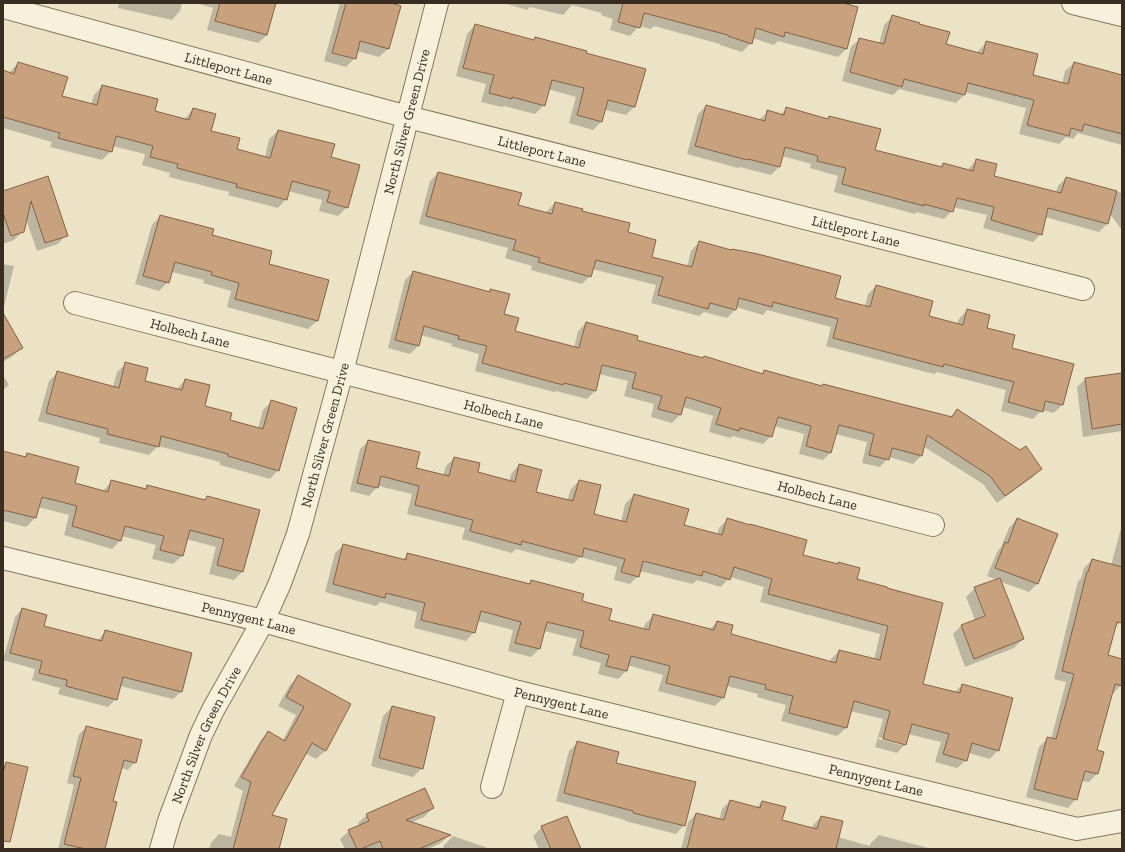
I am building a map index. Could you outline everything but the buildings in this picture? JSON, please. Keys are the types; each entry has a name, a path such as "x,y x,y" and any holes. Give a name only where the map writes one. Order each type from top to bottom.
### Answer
{"street":[{"name":"North Silver Green Drive","path":"161,849 169,821 201,735 213,710 263,621 280,583 298,534 342,372 437,3"},
{"path":"1073,3 1122,15"},
{"name":"Littleport Lane","path":"3,7 408,117 1083,289"},
{"name":"Holbech Lane","path":"75,303 933,524"},
{"name":"Pennygent Lane","path":"3,558 263,621 518,692 1077,828 1122,821"},
{"path":"492,787 518,692"}]}
